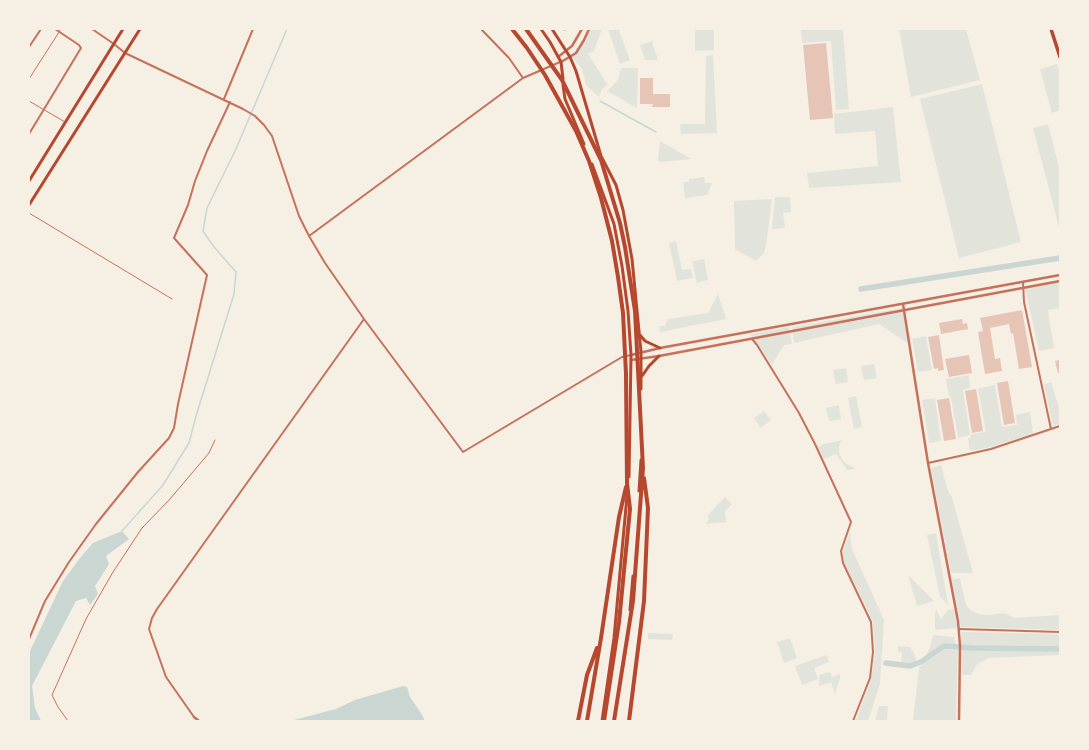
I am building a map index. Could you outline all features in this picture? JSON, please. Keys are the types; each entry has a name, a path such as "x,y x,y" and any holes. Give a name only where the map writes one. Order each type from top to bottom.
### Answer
{"highway":[{"path":"512,29 545,75 576,131 589,161 601,198 612,241 623,313 626,374 627,483 630,509 622,599 603,721"},
{"path":"526,29 562,80 600,160 620,223 635,311 643,468 648,508 644,601 629,721"},
{"path":"615,721 633,601 643,468"},
{"path":"587,721 619,517 627,483"},
{"path":"578,721 587,675 601,638"}],"main road":[{"path":"29,181 123,29"},
{"path":"29,205 140,29"},
{"path":"541,29 561,62 565,99 591,161 614,224 622,266 628,312 631,355 629,471 614,638 603,721"},
{"path":"552,29 566,50 576,71 601,156 616,185 623,210 632,259 641,352 641,464 638,529 627,639 615,721"},
{"path":"1051,29 1060,57"},
{"path":"639,334 645,341 660,348"},
{"path":"641,377 659,356"}],"street":[{"path":"29,47 41,29"},
{"path":"29,134 45,110 81,48 60,30 55,29"},
{"path":"92,29 125,53 230,102 254,116 264,125 272,136 299,216 325,263 364,319 462,452 622,357 660,348 1060,275"},
{"path":"224,99 253,29"},
{"path":"481,29 509,58 523,78"},
{"path":"558,57 572,46 582,29"},
{"path":"309,236 523,78 561,62 576,53 589,29"},
{"path":"29,639 44,601 69,562 138,472 169,438 174,428 207,275 174,238 188,205 195,181 207,151 230,102"},
{"path":"631,360 752,339 1060,281"},
{"path":"1023,282 1024,302 1051,429"},
{"path":"903,304 928,463 959,629 959,721"},
{"path":"196,721 166,677 149,629 152,618 157,608 364,319"},
{"path":"752,339 799,413 818,450 851,522 841,551 842,563 871,622 873,652 870,678 853,721"},
{"path":"928,463 991,449 1060,426"},
{"path":"959,629 1060,632"},
{"path":"194,717 199,721"}],"lane":[{"path":"29,79 60,30"},
{"path":"29,101 66,123"},
{"path":"29,213 172,298"},
{"path":"68,721 52,695 86,619 113,572 142,528 170,499 209,453 215,440"}],"shaded area":[{"path":"589,29 602,29 594,51 588,54 608,85 602,89 599,97 586,85 582,69 571,56 580,47"},
{"path":"608,29 622,29 619,31 630,60 620,64"},
{"path":"695,29 714,29 714,50 695,51"},
{"path":"801,29 843,29 849,109 836,110 831,41 802,43"},
{"path":"899,29 966,29 980,80 911,97"},
{"path":"652,41 658,60 645,60 640,45"},
{"path":"713,55 717,133 681,134 680,124 705,124 706,56"},
{"path":"1057,64 1060,75 1060,110 1052,113 1040,69"},
{"path":"621,68 638,68 637,108 607,91 618,80"},
{"path":"982,84 1021,242 959,258 920,99"},
{"path":"893,107 901,182 809,188 807,173 878,166 875,131 835,134 834,114"},
{"path":"1048,124 1060,171 1060,231 1033,128"},
{"path":"660,141 691,159 661,162 658,160"},
{"path":"704,177 705,183 712,183 707,195 685,198 683,182 689,182 689,179"},
{"path":"775,197 790,197 791,212 783,213 785,228 772,229"},
{"path":"772,199 766,246 764,253 756,261 735,249 734,201"},
{"path":"676,241 682,270 691,269 693,278 677,281 669,243"},
{"path":"704,259 708,280 697,283 692,261"},
{"path":"1060,281 1060,308 1048,310 1054,348 1039,351 1025,288"},
{"path":"718,294 726,319 660,332 659,326 665,326 668,319 708,313"},
{"path":"903,308 909,344 879,324 794,343 792,327"},
{"path":"789,327 792,344 784,345 772,365 750,334"},
{"path":"926,336 932,370 918,372 912,339"},
{"path":"874,364 877,378 864,380 861,366"},
{"path":"846,368 848,382 836,384 833,370"},
{"path":"969,375 970,388 963,390 970,435 958,438 946,379"},
{"path":"1051,382 1060,411 1060,424 1053,426 1044,385"},
{"path":"995,385 1002,427 1017,425 1016,415 1030,412 1033,434 990,447 970,451 968,438 970,438 972,434 986,432 978,389"},
{"path":"856,396 862,427 854,429 848,398"},
{"path":"935,398 941,441 929,443 922,400"},
{"path":"839,405 841,419 829,421 826,408"},
{"path":"764,411 771,420 761,428 754,418"},
{"path":"842,440 839,447 839,453 845,463 856,469 847,470 836,454 824,459 818,447"},
{"path":"941,465 948,491 952,497 973,573 951,573 931,468"},
{"path":"725,497 732,504 725,511 726,522 706,524 709,518 707,516"},
{"path":"122,531 129,539 106,556 109,564 95,586 98,594 90,605 86,598 76,601 32,686 35,708 41,721 29,721 29,653 63,581 93,543"},
{"path":"850,531 852,549 884,620 880,684 868,721 856,721 871,680 875,652 873,622 844,562 843,552"},
{"path":"936,533 948,605 940,597 927,535"},
{"path":"908,575 934,601 917,606"},
{"path":"960,578 966,605 978,614 988,615 1005,613 1014,618 1060,615 1060,630 961,627 952,580"},
{"path":"936,609 941,619 948,610 954,609 958,628 935,630"},
{"path":"961,632 1060,634 1060,655 989,658 977,664 971,675 962,675"},
{"path":"648,633 673,634 672,640 648,639"},
{"path":"933,635 954,637 956,646 942,646 923,659 930,648"},
{"path":"790,638 797,658 784,663 777,642"},
{"path":"898,646 910,647 917,662 909,665 901,663 902,652 898,652"},
{"path":"945,649 958,650 956,721 913,721 919,668"},
{"path":"827,655 829,662 814,668 818,679 802,685 795,666"},
{"path":"830,672 832,677 840,674 835,694 831,682 819,686 819,675"},
{"path":"403,686 407,687 410,697 425,721 290,721 336,709 355,700"},
{"path":"879,706 888,706 887,721 875,721"}],"building":[{"path":"826,43 833,118 810,120 803,45"},
{"path":"640,78 653,78 653,94 670,94 670,107 652,107 653,104 640,104"},
{"path":"1022,310 1032,367 1019,369 1013,333 1011,334 1009,324 990,328 995,359 1000,358 1002,371 985,374 978,332 983,331 980,318"},
{"path":"962,319 963,324 967,323 968,329 941,334 939,323"},
{"path":"939,335 944,370 938,371 938,368 934,369 928,337"},
{"path":"969,355 972,373 949,377 945,359"},
{"path":"1060,360 1060,372 1058,373 1055,361"},
{"path":"1008,381 1015,423 1004,425 997,383"},
{"path":"976,389 983,431 972,433 965,391"},
{"path":"949,398 956,439 944,441 937,400"}],"waterway":[{"path":"122,531 163,485 189,443 234,294 236,272 214,247 203,231 207,208 236,149 287,29"},
{"path":"600,101 656,132"},
{"path":"861,289 1060,258"},
{"path":"886,663 910,666 921,662 944,646 973,648 1060,649"}]}
